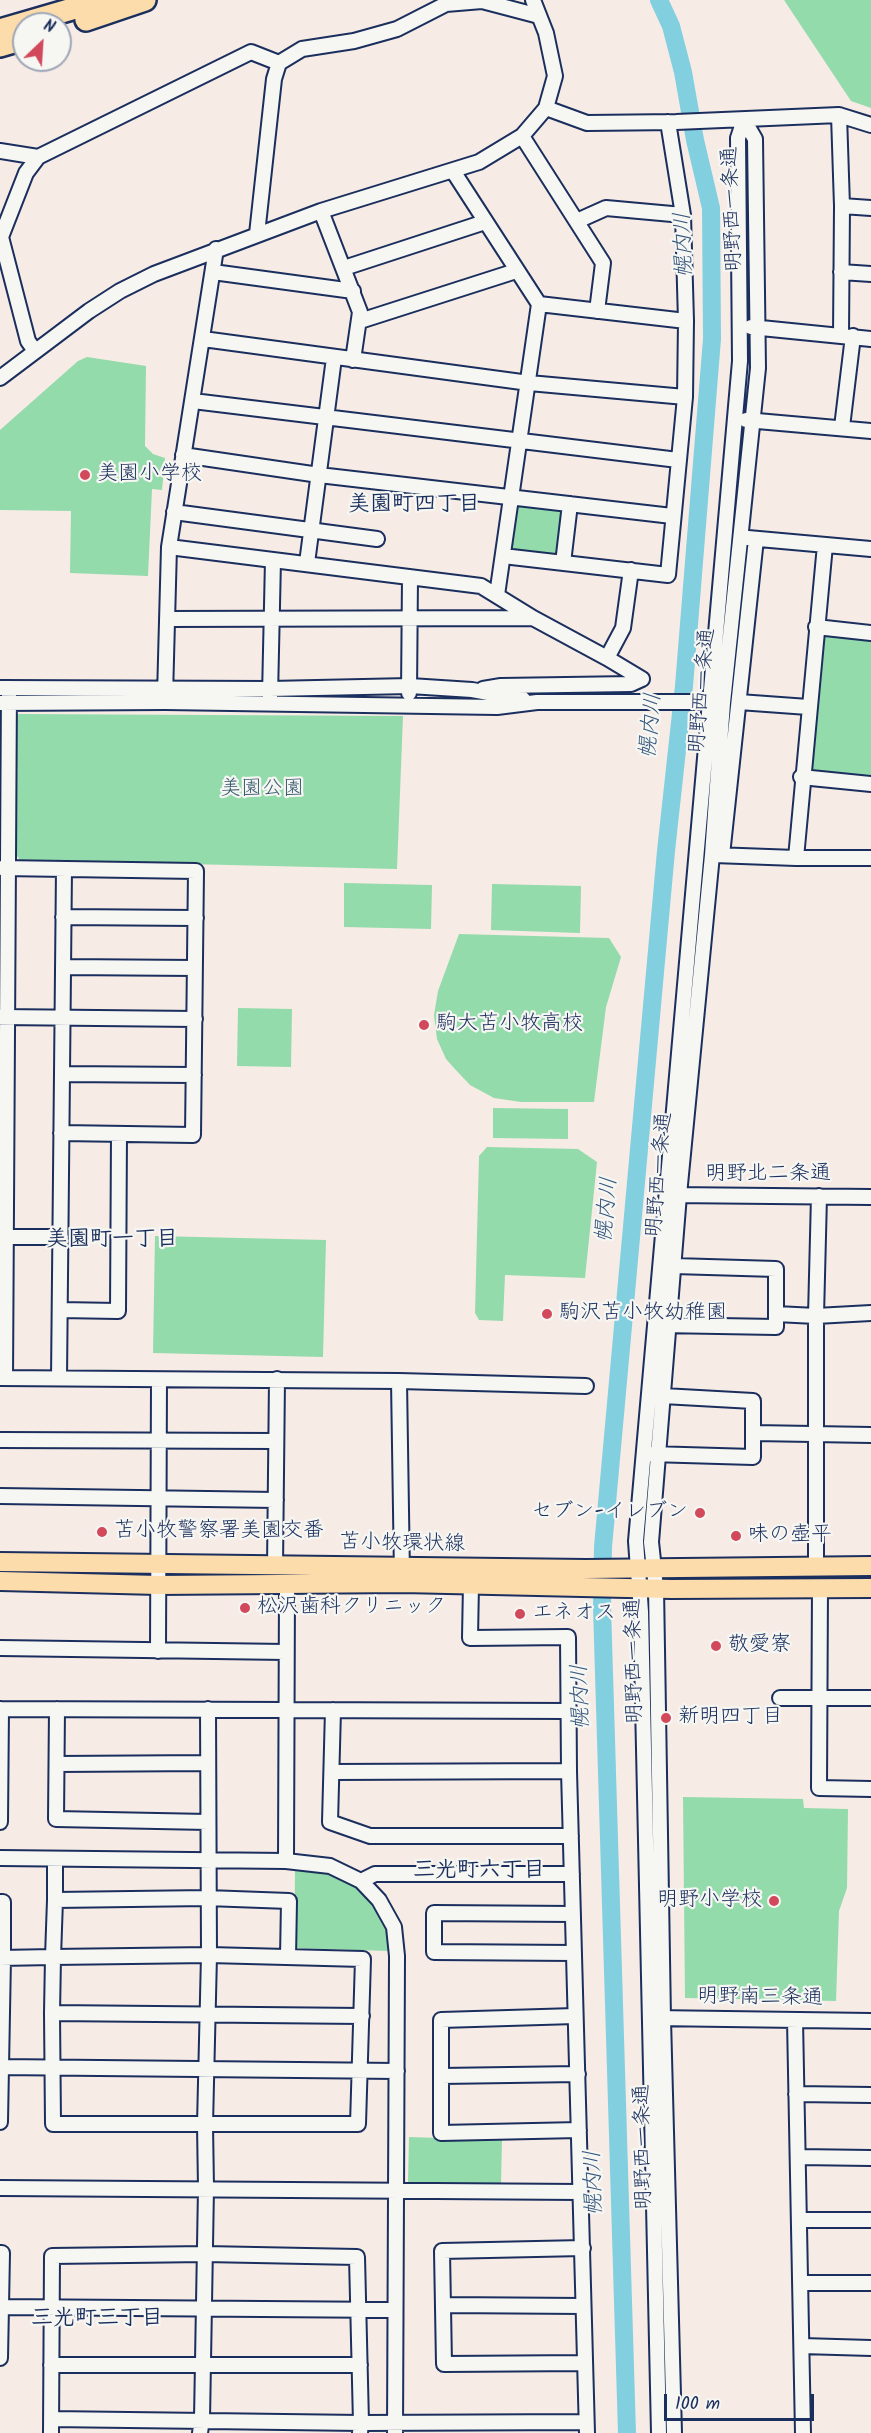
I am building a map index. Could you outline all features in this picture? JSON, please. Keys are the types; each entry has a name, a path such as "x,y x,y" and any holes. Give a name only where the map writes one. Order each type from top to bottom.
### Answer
{"highway":[{"path":"0,30 103,0"},
{"path":"72,23 145,0"}],"main road":[{"name":"苫小牧環状線","path":"0,1562 275,1567 403,1575 471,1584 585,1588 871,1588"},
{"name":"苫小牧環状線","path":"0,1581 287,1586 403,1575 586,1569 871,1566"}],"street":[{"path":"0,378 120,291 216,249 321,211 479,162 522,136 546,108 555,76 546,33 533,0"},
{"path":"257,234 274,79 279,63 302,49 354,41 397,29 446,4 482,1 539,16"},
{"path":"35,351 28,341 1,237 26,173 38,157 251,52 279,63"},
{"path":"546,108 587,123 744,120 839,115 871,125"},
{"path":"839,115 842,206 841,272 847,335 842,428"},
{"name":"明野西一条通","path":"638,1569 651,1542 663,1396 661,1325 665,1195 740,361 738,138 744,120"},
{"name":"明野西一条通","path":"674,2433 636,1541 643,1454 661,1325 674,1266 679,1195 717,855 711,702 741,538 758,368 755,139 744,120"},
{"path":"503,556 668,575 685,397 686,321 683,215 668,122"},
{"path":"522,136 603,262 597,311"},
{"path":"0,151 38,157"},
{"path":"453,171 516,272 539,304 497,595"},
{"path":"842,206 871,208"},
{"path":"576,221 606,208 683,215"},
{"path":"321,211 360,312 354,360"},
{"path":"344,268 485,222"},
{"path":"165,695 169,547 216,249"},
{"path":"213,272 353,291"},
{"path":"360,321 516,272"},
{"path":"841,272 871,274"},
{"path":"539,304 686,321"},
{"path":"740,327 871,339"},
{"path":"203,339 529,383 685,397"},
{"path":"307,563 334,358"},
{"path":"193,401 678,459"},
{"path":"735,418 871,431"},
{"path":"183,455 319,475 672,516"},
{"path":"563,563 570,504"},
{"path":"174,512 377,539"},
{"path":"725,537 871,549"},
{"path":"717,855 739,702 756,539"},
{"path":"795,858 825,544"},
{"path":"169,547 481,586 642,679 631,684 501,686 472,690"},
{"path":"270,704 273,560"},
{"path":"607,658 623,628 630,570"},
{"path":"409,704 410,577"},
{"path":"167,619 533,618"},
{"path":"816,627 871,633"},
{"path":"5,703 270,689 410,686 472,690 537,702"},
{"path":"585,1386 277,1379 2,1378 4,688 165,695 270,704 409,704 497,707 537,702 711,702"},
{"path":"739,702 808,708"},
{"path":"801,777 871,784"},
{"path":"696,854 871,858"},
{"path":"4,868 196,871 193,1135 61,1133"},
{"path":"59,1378 64,869"},
{"path":"63,917 196,918"},
{"path":"63,967 195,968"},
{"path":"3,1017 195,1019"},
{"path":"62,1074 194,1075"},
{"path":"60,1310 118,1311 119,1134"},
{"name":"明野北二条通","path":"665,1195 871,1197"},
{"path":"816,1566 816,1316 819,1196"},
{"path":"3,1237 61,1237"},
{"path":"661,1325 776,1327 776,1269 674,1266"},
{"path":"776,1314 816,1316 871,1313"},
{"path":"275,1567 277,1379"},
{"path":"158,1651 159,1380"},
{"path":"399,1381 403,1575"},
{"path":"643,1454 753,1457 753,1401 663,1396"},
{"path":"754,1433 871,1435"},
{"path":"0,1440 276,1441"},
{"path":"0,1496 276,1500"},
{"path":"361,2428 357,2257 205,2254 52,2256 51,2426 361,2428 587,2428 569,1771 568,1637 470,1638 471,1584"},
{"path":"286,1861 287,1586"},
{"path":"820,1587 819,1788 871,1789"},
{"path":"0,1648 286,1652"},
{"path":"780,1698 871,1698"},
{"path":"0,1822 1,1709 568,1711"},
{"path":"57,1709 56,1820 208,1822"},
{"path":"201,2426 209,1955 208,1709"},
{"path":"333,1710 330,1822 370,1836 571,1836"},
{"path":"57,1764 208,1763"},
{"path":"332,1772 569,1771"},
{"path":"0,1858 286,1861 330,1866 361,1881 379,1900 394,1927 398,1956 395,2428"},
{"path":"2,1958 53,1956 209,1955 363,1959 358,2124 53,2124 52,2013 53,1956 54,1900 55,1859"},
{"path":"361,1881 375,1874 572,1874"},
{"path":"54,1900 207,1898 289,1900 288,1957"},
{"path":"0,1902 3,1902 0,2122"},
{"path":"573,1914 434,1913 434,1952 574,1953"},
{"path":"52,2013 362,2016"},
{"path":"576,2016 441,2020 441,2133 579,2130"},
{"name":"明野西一条通","path":"656,2019 659,2433"},
{"name":"明野南三条通","path":"656,2019 871,2021"},
{"path":"795,2020 804,2433"},
{"path":"1,2067 397,2071"},
{"path":"441,2076 578,2074"},
{"path":"796,2094 871,2095"},
{"path":"798,2157 871,2158"},
{"path":"0,2188 580,2192"},
{"path":"799,2220 871,2220"},
{"path":"583,2248 442,2251 444,2364 585,2363"},
{"path":"0,2253 2,2253 0,2358"},
{"path":"801,2283 871,2283"},
{"path":"443,2305 583,2306"},
{"path":"1,2307 394,2310"},
{"path":"802,2346 871,2348"},
{"path":"51,2365 360,2365"}],"green space":[{"path":"784,0 871,0 871,108 851,101"},
{"path":"87,357 146,366 145,446 153,454 165,458 162,490 152,489 148,576 70,573 71,511 0,510 0,430 78,361"},
{"path":"511,496 570,504 563,563 503,556"},
{"path":"823,633 871,638 871,779 810,774"},
{"name":"美園公園","path":"17,714 403,716 397,869 20,860 17,856"},
{"path":"344,883 432,885 431,929 344,927"},
{"path":"492,884 581,886 580,933 491,930"},
{"path":"459,934 609,938 621,957 606,1007 594,1102 521,1102 494,1098 470,1085 446,1059 437,1039 434,1015 438,991"},
{"path":"238,1008 292,1009 291,1067 237,1066"},
{"path":"493,1108 568,1109 568,1139 493,1138"},
{"path":"487,1147 578,1149 597,1162 585,1278 505,1275 503,1321 479,1320 475,1313 479,1156"},
{"path":"155,1236 326,1240 323,1357 153,1353"},
{"name":"明野小学校","path":"683,1797 803,1799 804,1808 848,1809 847,1888 839,1911 836,2001 685,1998"},
{"path":"295,1871 329,1872 355,1885 372,1902 388,1931 389,1951 294,1948"},
{"path":"409,2137 502,2140 501,2185 408,2182"}],"waterway":[{"name":"幌内川","path":"627,2433 602,1607 603,1547 666,851 684,686 712,339 711,208 695,140 683,72 671,26 659,0"}],"place":[{"name":"美園小学校","path":"85,475"},
{"name":"駒大苫小牧高校","path":"424,1025"},
{"name":"駒沢苫小牧幼稚園","path":"547,1314"},
{"name":"セブン-イレブン","path":"700,1513"},
{"name":"苫小牧警察署美園交番","path":"102,1532"},
{"name":"味の壺平","path":"736,1536"},
{"name":"松沢歯科クリニック","path":"245,1608"},
{"name":"エネオス","path":"520,1614"},
{"name":"敬愛寮","path":"716,1646"},
{"name":"新明四丁目","path":"666,1718"},
{"name":"明野小学校","path":"774,1901"}],"district":[{"name":"美園町四丁目","path":"414,506"},
{"name":"美園町一丁目","path":"112,1241"},
{"name":"三光町六丁目","path":"479,1872"},
{"name":"三光町三丁目","path":"97,2320"}]}
